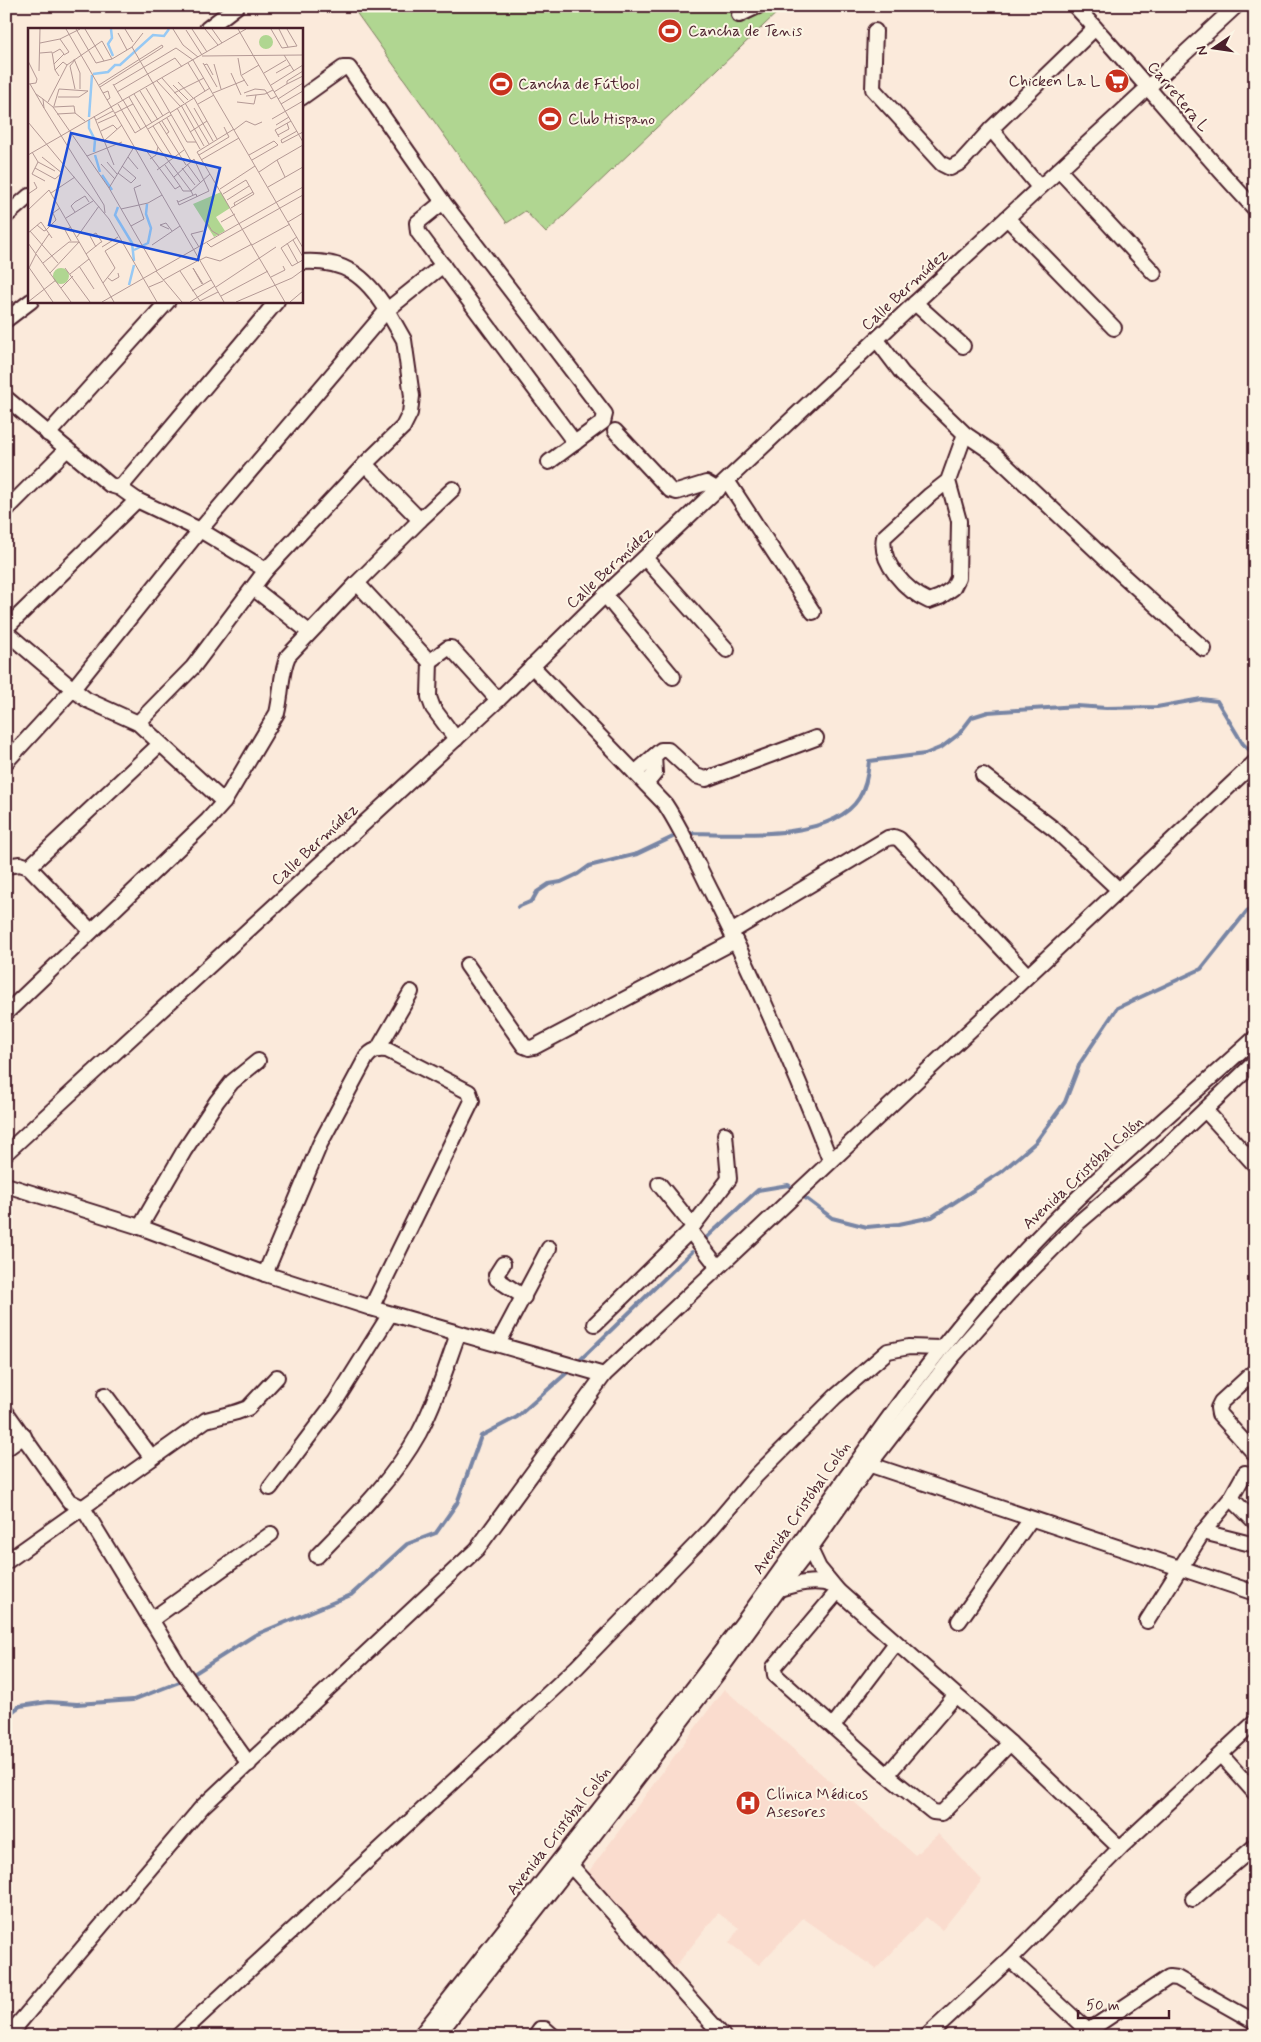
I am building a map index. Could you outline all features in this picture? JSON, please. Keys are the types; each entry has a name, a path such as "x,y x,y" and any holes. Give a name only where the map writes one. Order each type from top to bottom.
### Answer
{"street":[{"path":"208,28 237,6"},
{"path":"738,16 758,6"},
{"name":"Carretera L","path":"1075,6 1203,153 1255,209"},
{"name":"Calle Bermúdez","path":"6,1153 498,700 605,595 723,486 915,303 1236,6"},
{"path":"876,31 873,89 942,164 950,168 961,162 991,129 1095,28"},
{"path":"302,97 343,68 349,68 443,202 605,414 603,422 549,462"},
{"path":"991,129 1039,187"},
{"path":"1059,170 1154,273"},
{"path":"6,216 28,197"},
{"path":"443,202 417,223 416,228 575,443"},
{"path":"1007,218 1114,328"},
{"path":"138,723 193,667 266,570 365,464 403,427 410,412 412,396 404,340 375,291 359,275 349,270 322,263 302,262"},
{"path":"6,762 72,689 200,530 387,310 443,265"},
{"path":"6,320 29,302"},
{"path":"48,434 167,302"},
{"path":"120,488 276,302"},
{"path":"915,303 963,346"},
{"path":"877,340 902,372 965,434 993,453 1204,649"},
{"path":"6,398 110,485 120,488 136,500 200,530 266,570"},
{"path":"615,431 670,490 677,492 706,483 723,486 762,532 813,612"},
{"path":"948,481 959,521 958,578 953,588 940,597 929,600 916,594 898,576 886,556 883,544 884,537 948,481 965,434"},
{"path":"6,510 67,449"},
{"path":"365,464 420,520"},
{"path":"6,1013 188,840 224,802 277,713 281,699 284,666 288,656 357,583 454,489"},
{"path":"136,500 7,633 72,689 88,700 138,723 224,802"},
{"path":"645,558 727,650"},
{"path":"357,583 430,660 429,697 432,708 456,738"},
{"path":"253,588 309,632"},
{"path":"605,595 673,677"},
{"path":"430,660 450,648 498,700"},
{"path":"532,666 665,804 679,826 733,936 812,1113 830,1160"},
{"path":"635,773 661,750 668,750 696,776 706,779 816,738"},
{"path":"29,868 160,744"},
{"path":"646,784 655,773 654,756"},
{"path":"8,2036 202,1807 477,1549 604,1375 830,1160 1255,762"},
{"path":"983,775 1055,830 1120,890"},
{"path":"467,966 524,1046 529,1048 602,1012 733,936 888,838 894,837 900,839 1027,975"},
{"path":"6,866 20,864 29,868 91,931"},
{"path":"378,1049 411,992"},
{"name":"Avenida Cristóbal Colón","path":"420,2036 567,1861 720,1670 810,1549 863,1463 940,1348 995,1283 1071,1203 1255,1038"},
{"path":"265,1274 320,1144 366,1058 370,1052 378,1049 388,1050 469,1092 472,1101 371,1308"},
{"path":"140,1227 184,1151 217,1101 232,1082 258,1061"},
{"name":"Avenida Cristóbal Colón","path":"437,2036 772,1582 863,1463 1008,1294 1078,1223 1150,1162 1254,1064"},
{"path":"1205,1110 1255,1165"},
{"path":"596,1324 691,1228 729,1179 725,1134"},
{"path":"659,1184 718,1266"},
{"path":"6,1185 140,1227 265,1274 371,1308 604,1375"},
{"path":"498,1344 549,1248"},
{"path":"503,1264 496,1275 497,1279 524,1297"},
{"path":"270,1488 335,1402 390,1314"},
{"path":"317,1556 370,1500 394,1470 418,1434 434,1402 458,1334"},
{"path":"178,2036 577,1667 712,1528 756,1476 835,1397 888,1351 909,1347 940,1348"},
{"path":"1255,1371 1220,1402 1218,1408 1219,1414 1255,1454"},
{"path":"6,1562 206,1420 248,1408 277,1377"},
{"path":"105,1395 152,1458"},
{"path":"6,1412 69,1501 83,1508 183,1672 249,1764"},
{"path":"6,1449 24,1436"},
{"path":"863,1463 1255,1592"},
{"path":"1147,1621 1203,1532 1231,1498 1244,1474"},
{"path":"1231,1498 1255,1522"},
{"path":"959,1621 1031,1519"},
{"path":"1203,1532 1255,1545"},
{"path":"151,1620 271,1534"},
{"path":"810,1549 819,1568 835,1588 1010,1744 1120,1848"},
{"path":"779,1589 806,1582 824,1582 835,1588"},
{"path":"835,1588 774,1667 775,1675 887,1775 933,1812 942,1813 1010,1744"},
{"path":"833,1726 896,1643"},
{"path":"887,1775 955,1696"},
{"path":"927,2036 1010,1959 1120,1848 1255,1722"},
{"path":"1221,1755 1255,1793"},
{"path":"1193,1900 1255,1846"},
{"path":"567,1861 723,2036"},
{"path":"1010,1959 1090,2034 1170,1977 1177,1978 1255,2022"},
{"path":"535,2036 540,2029 545,2029 553,2036"}],"shaded area":[{"name":"Clínica Médicos Asesores","path":"724,1689 915,1855 938,1834 982,1880 942,1930 926,1917 876,1969 803,1918 759,1965 729,1943 739,1928 718,1913 671,1972 584,1878"}],"green space":[{"name":"Club Hispano","path":"354,6 784,6 546,233 525,211 507,223 353,8"}],"waterway":[{"path":"692,833 757,834 782,832 828,822 846,812 859,798 866,781 869,761 925,754 942,747 959,734 972,717 988,712 1077,706 1106,708 1157,707 1201,699 1217,701 1243,744 1255,755"},
{"path":"518,907 532,901 537,892 549,884 561,882 589,866 637,854 675,836"},
{"path":"800,1194 832,1218 867,1227 899,1224 932,1217 1001,1172 1036,1142 1065,1102 1080,1063 1117,1008 1201,969 1247,911 1255,906"},
{"path":"705,1239 758,1190 788,1185 795,1190"},
{"path":"577,1363 692,1252"},
{"path":"195,1673 255,1635 351,1595 407,1544 436,1533 457,1503 481,1436 517,1417 570,1370"},
{"path":"6,1716 20,1706 48,1702 77,1704 133,1700 182,1681"}],"place":[{"name":"Cancha de Tenis","path":"670,31"},
{"name":"Chicken La L","path":"1117,81"},
{"name":"Cancha de Fútbol","path":"501,84"},
{"name":"Club Hispano","path":"550,119"},
{"name":"Clínica Médicos Asesores","path":"748,1803"}]}
